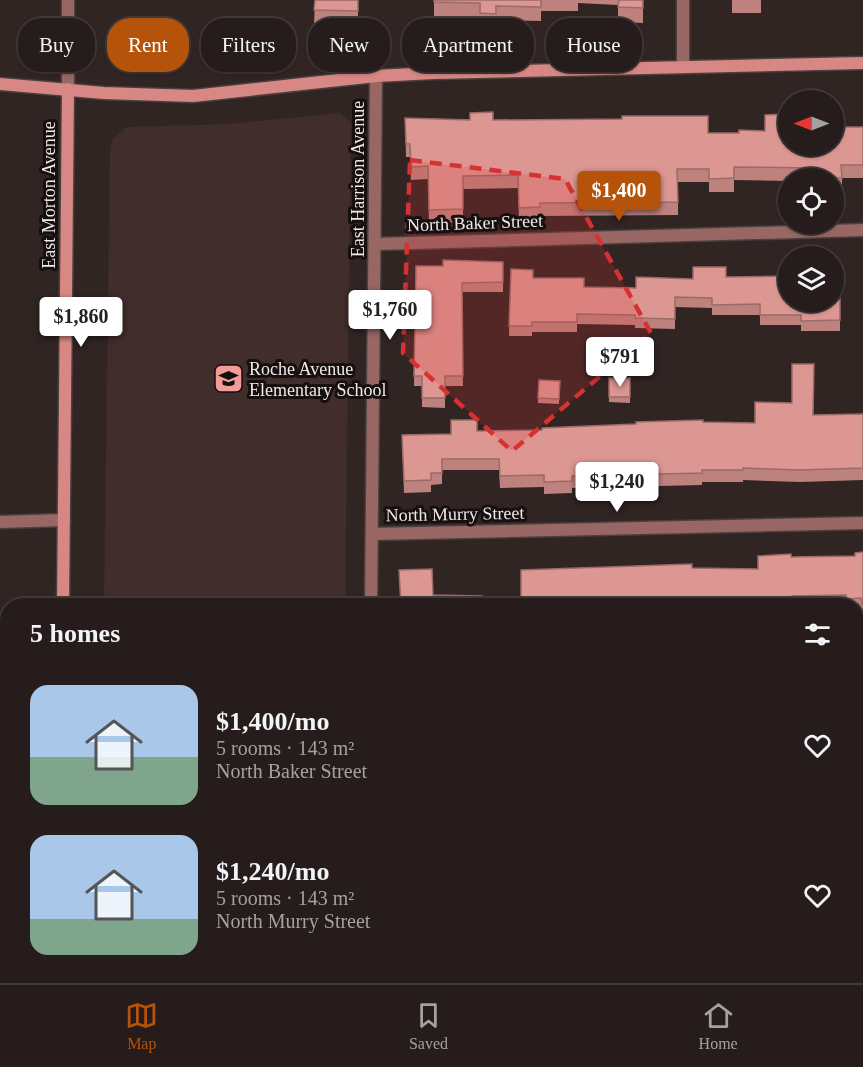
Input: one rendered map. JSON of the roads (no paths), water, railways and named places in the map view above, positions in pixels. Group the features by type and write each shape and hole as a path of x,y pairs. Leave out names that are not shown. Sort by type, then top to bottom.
{"main road":[{"path":"0,84 193,96 376,76 863,63"},
{"name":"East Morton Avenue","path":"63,598 68,89"}],"street":[{"name":"East Morton Avenue","path":"68,0 68,89"},
{"path":"683,0 683,67"},
{"name":"East Harrison Avenue","path":"371,598 376,76"},
{"name":"North Baker Street","path":"376,244 863,230"},
{"path":"0,522 64,520"},
{"name":"North Murry Street","path":"372,534 863,523"}],"place":[{"name":"Roche Avenue Elementary School","path":"228,379"}]}
